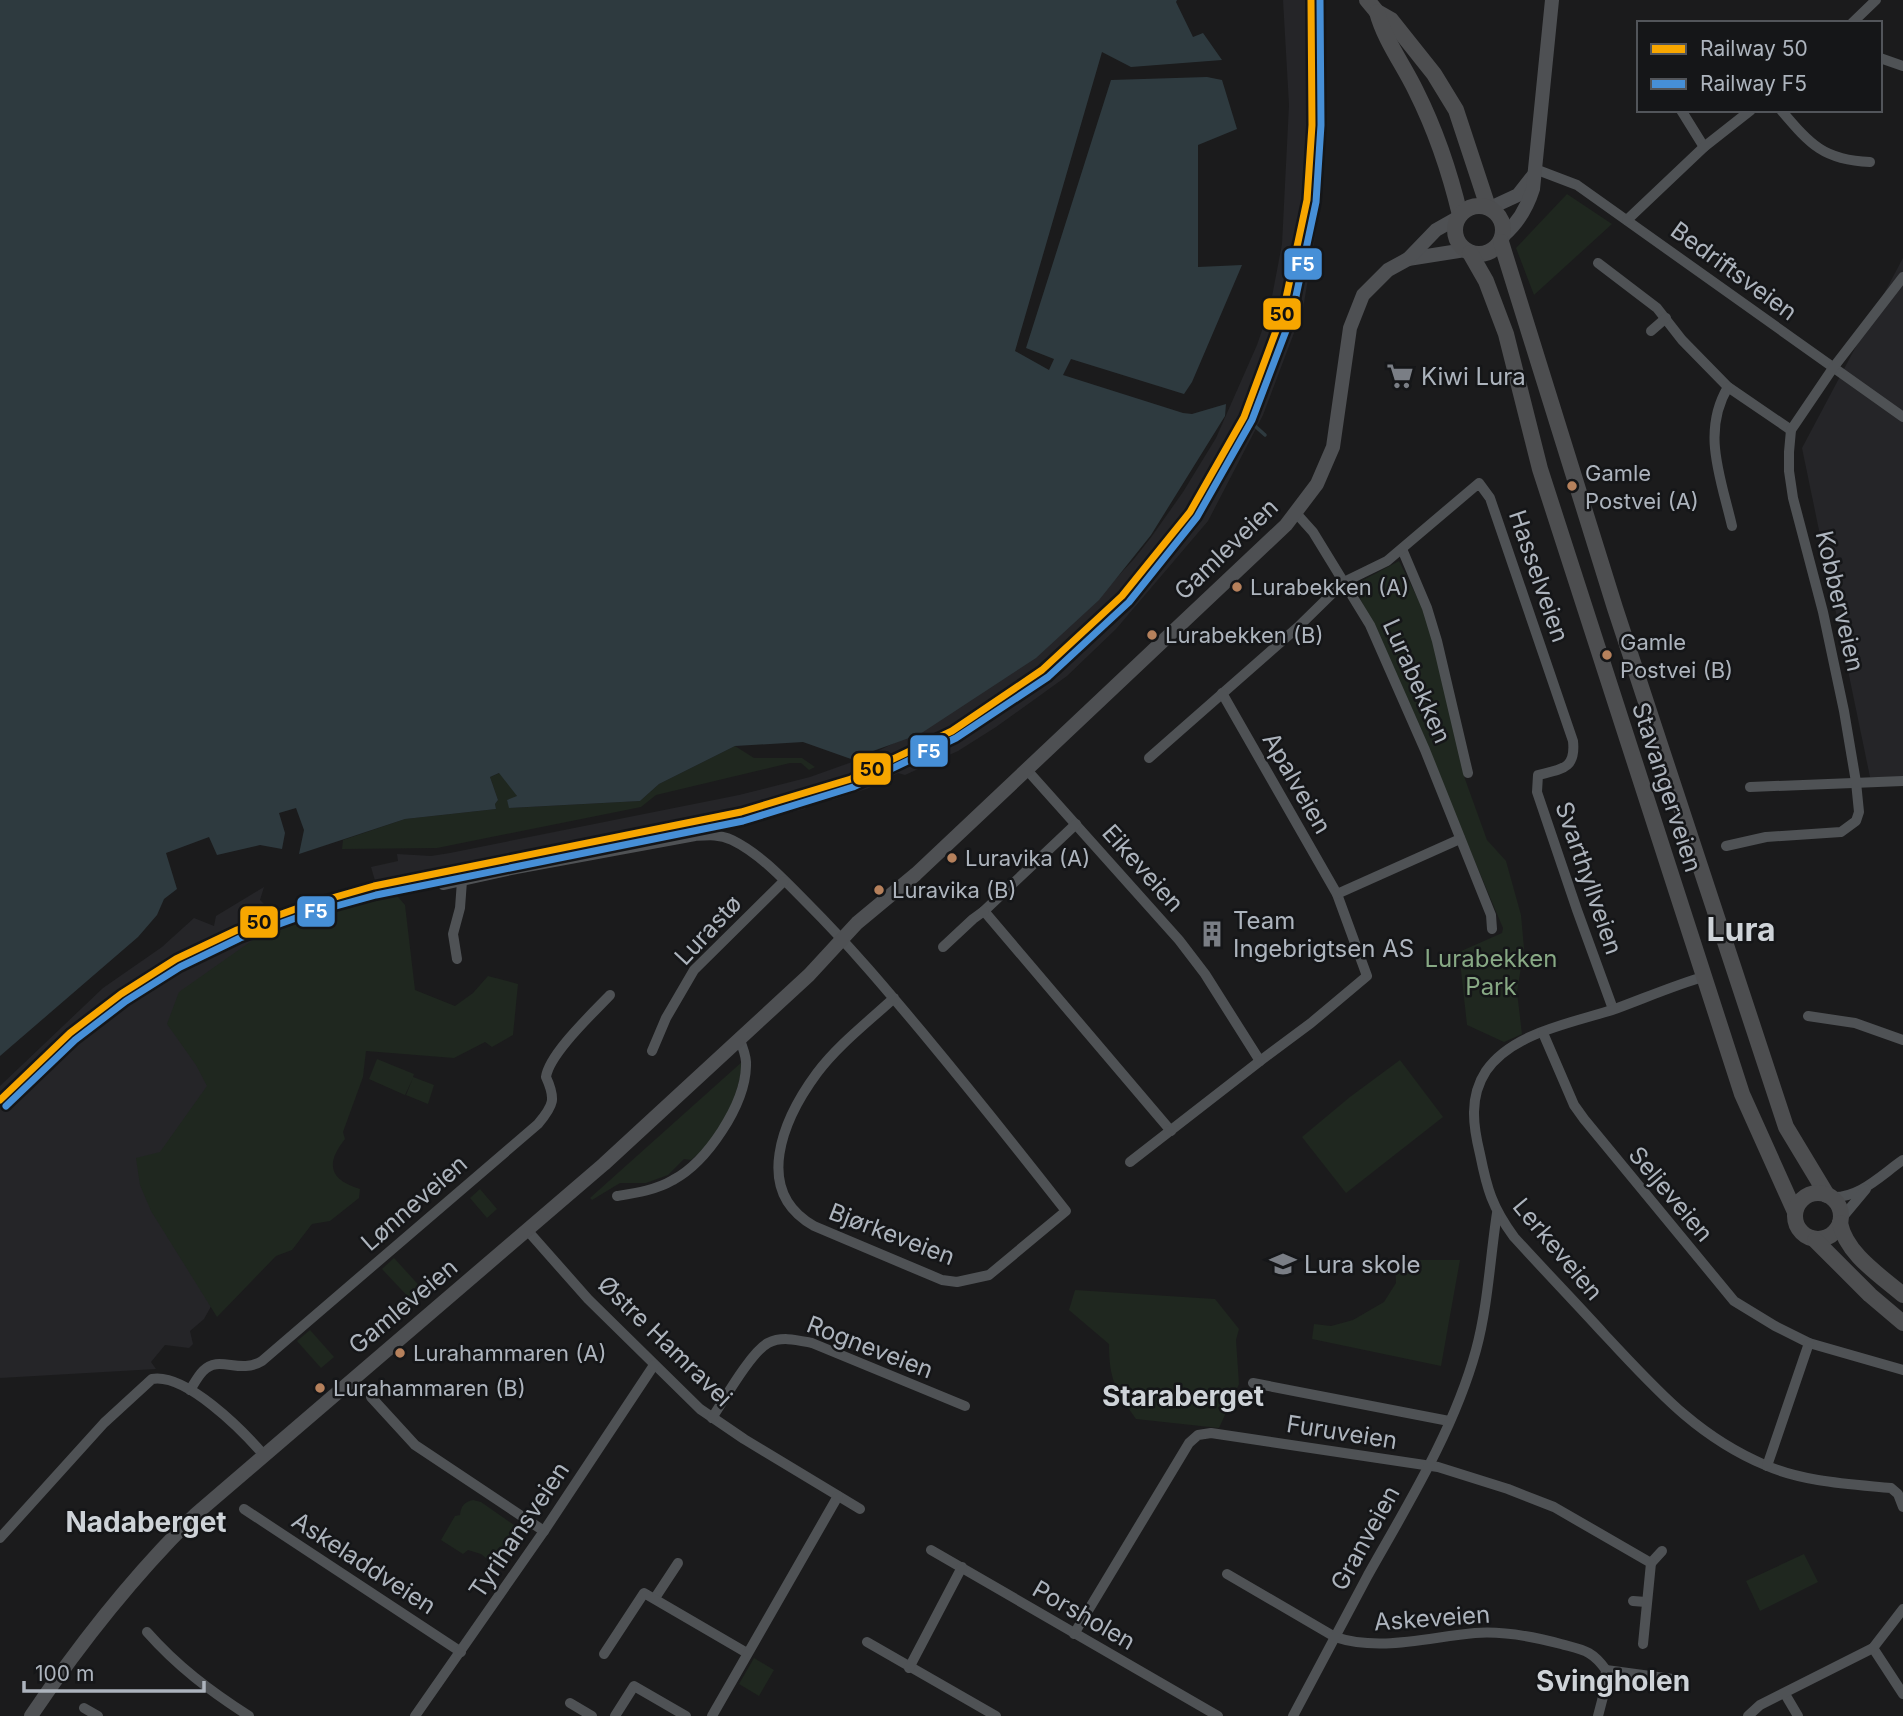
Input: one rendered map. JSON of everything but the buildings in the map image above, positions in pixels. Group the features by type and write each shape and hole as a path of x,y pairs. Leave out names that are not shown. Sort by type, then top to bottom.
{"main road":[{"path":"1468,252 1484,254 1497,248 1525,210 1533,189 1552,0"},
{"name":"Stavangerveien","path":"1372,6 1391,20 1434,74 1456,110 1489,208 1502,219 1502,238 1615,608 1786,1127 1829,1196"},
{"name":"Stavangerveien","path":"1372,6 1381,28 1417,92 1446,166 1460,216 1455,231 1460,245 1468,252 1486,281 1505,332 1540,469 1742,1094 1795,1212"},
{"path":"1460,216 1473,207 1489,208 1518,195 1534,172"},
{"name":"Gamleveien","path":"30,1716 87,1635 131,1582 196,1514 604,1164 740,1040 1296,513 1317,484 1333,447 1350,328 1363,295 1388,270 1408,259 1436,230 1460,216"},
{"name":"Gamleveien","path":"1408,259 1468,252"},
{"path":"1903,1295 1853,1251 1842,1235 1841,1211 1829,1196 1815,1193 1800,1202 1795,1212 1799,1230 1815,1240 1870,1295 1903,1323"},
{"path":"1815,1240 1834,1234 1841,1221"}],"street":[{"path":"1854,21 1876,0"},
{"path":"1882,59 1903,66"},
{"path":"1682,112 1704,147"},
{"path":"1627,220 1704,147 1748,112"},
{"path":"1783,112 1816,148 1844,158 1870,162"},
{"name":"Bedriftsveien","path":"1534,172 1577,185 1903,417"},
{"path":"1598,264 1657,308 1689,348 1728,387 1791,430 1833,368 1903,276"},
{"path":"1651,331 1666,318"},
{"path":"1728,387 1719,402 1713,435 1732,526"},
{"name":"Kobberveien","path":"1726,846 1766,837 1841,832 1850,828 1859,812 1856,782 1823,612 1793,498 1789,471 1791,430"},
{"name":"Hasselveien","path":"1343,582 1387,561 1479,483 1490,498 1573,741 1574,755 1571,762 1554,771"},
{"name":"Lurabekken","path":"1296,513 1313,532 1370,625 1425,750 1490,915 1492,929"},
{"path":"1402,549 1427,608 1437,641 1468,773"},
{"path":"1149,758 1298,626 1343,582"},
{"name":"Apalveien","path":"1222,692 1336,894 1367,976 1261,1061"},
{"name":"Eikeveien","path":"1027,769 1179,940 1205,974 1261,1061"},
{"name":"Svarthyllveien","path":"1554,771 1538,775 1537,792 1614,1009"},
{"path":"1750,787 1903,781"},
{"name":"Eikeveien","path":"943,947 1076,824"},
{"path":"443,885 716,834 751,852 784,881 844,942"},
{"path":"1336,894 1460,839"},
{"path":"457,958 453,934 460,908 462,881"},
{"name":"Lurastø","path":"652,1051 666,1018 694,970 784,881"},
{"path":"984,911 1171,1130"},
{"name":"Bjørkeveien","path":"844,942 894,998 1066,1211 989,1275 970,1281 942,1280 814,1226 795,1214 780,1185 777,1172 782,1140 801,1098 829,1059 894,998"},
{"name":"Lerkeveien","path":"1706,976 1525,1040 1495,1061 1480,1082 1474,1103 1473,1124 1490,1197 1497,1213 1514,1237 1668,1402 1695,1426 1724,1445 1766,1466 1819,1479 1891,1488 1898,1494 1903,1507"},
{"name":"Lønneveien","path":"190,1390 204,1370 211,1366 223,1363 246,1368 262,1361 538,1124 553,1100 546,1077 550,1063 610,995"},
{"path":"1808,1016 1855,1023 1903,1040"},
{"name":"Seljeveien","path":"1543,1033 1574,1105 1734,1301 1809,1343 1903,1370"},
{"path":"617,1196 660,1187 676,1179 709,1150 723,1129 744,1081 747,1065 740,1040"},
{"path":"1130,1162 1261,1061"},
{"path":"1829,1196 1844,1198 1903,1160"},
{"path":"1841,1221 1871,1183"},
{"name":"Granveien","path":"1293,1716 1428,1466 1449,1421 1476,1349 1497,1213"},
{"name":"Østre Hamravei","path":"527,1230 588,1299 712,1418 860,1509"},
{"name":"Rogneveien","path":"712,1418 758,1350 770,1342 791,1338 812,1343 965,1406"},
{"path":"1766,1466 1809,1343"},
{"name":"Tyrihansveien","path":"415,1716 544,1531 654,1365"},
{"path":"0,1538 70,1459 152,1379 160,1377 190,1390 244,1433 263,1454"},
{"path":"1253,1383 1449,1421"},
{"path":"371,1397 415,1445 544,1531"},
{"name":"Furuveien","path":"1074,1634 1189,1443 1198,1435 1211,1433 1438,1467 1554,1507 1651,1563"},
{"path":"712,1716 838,1496"},
{"name":"Askeladdveien","path":"244,1509 461,1651"},
{"name":"Porsholen","path":"931,1550 1217,1716"},
{"path":"1643,1644 1651,1563 1662,1551"},
{"path":"655,1598 678,1563"},
{"path":"909,1668 962,1567"},
{"path":"1227,1574 1335,1637"},
{"path":"604,1654 644,1593 747,1653"},
{"path":"1633,1601 1646,1602"},
{"path":"1748,1716 1760,1705 1873,1648 1903,1609"},
{"path":"147,1632 189,1675 232,1712 249,1716"},
{"name":"Askeveien","path":"1335,1637 1374,1645 1479,1633 1515,1636 1590,1651 1606,1670"},
{"path":"867,1642 996,1716"},
{"path":"1873,1648 1903,1694"},
{"path":"1598,1716 1606,1670 1680,1680 1685,1683"},
{"path":"615,1716 634,1686 686,1716"},
{"path":"1785,1694 1798,1716"},
{"path":"570,1703 592,1716"},
{"path":"84,1708 97,1716"}],"shaded area":[{"path":"0,0 1177,0 1193,37 1203,33 1222,60 1131,67 1102,52 1015,351 1049,370 1054,359 1026,348 1111,80 1207,77 1222,80 1237,129 1198,145 1198,267 1242,265 1192,382 1184,394 1071,359 1063,375 1183,413 1192,414 1226,404 1225,416 1151,535 1099,600 1036,658 920,734 851,759 803,742 735,746 659,784 640,801 509,808 507,800 517,796 499,773 490,777 498,800 496,809 405,819 299,854 304,830 296,808 279,813 285,833 282,849 260,845 217,855 209,837 166,853 177,889 164,899 157,915 138,937 0,1056"},
{"path":"1283,0 1322,0 1324,128 1317,203 1320,207 1303,309 1263,415 1208,521 1116,629 1067,676 996,727 958,751 905,775 898,773 869,788 833,800 812,800 805,809 751,822 671,833 438,881 439,888 378,891 371,867 398,861 397,854 431,856 450,853 739,795 810,777 866,757 926,727 1097,599 1152,536 1216,438 1257,345 1270,307 1282,244 1289,105"},
{"path":"1903,258 1903,777 1870,777 1802,448"},
{"path":"264,887 260,900 291,931 228,1276 204,1319 190,1331 193,1344 189,1348 165,1345 151,1362 156,1369 0,1378 0,1086 103,988 162,947 194,918 214,926 216,916"}],"green space":[{"path":"1567,194 1612,224 1534,295 1516,248"},
{"name":"Lurabekken Park","path":"1399,561 1429,621 1465,779 1487,840 1506,861 1521,915 1524,948 1517,992 1522,1034 1504,1042 1467,1025 1459,952 1502,933 1503,928 1400,684 1354,585"},
{"path":"735,746 754,758 802,758 815,767 809,770 801,763 790,763 656,795 641,807 437,848 342,849 343,840 405,819 496,809 498,800 490,777 500,773 518,797 507,800 510,808 640,801 659,784"},
{"path":"362,890 393,891 405,905 415,990 455,1006 473,993 488,976 518,984 513,1035 492,1047 485,1042 454,1058 366,1051 363,1077 343,1132 345,1139 333,1163 333,1169 341,1180 360,1189 359,1198 330,1221 312,1224 292,1250 276,1256 217,1317 151,1211 140,1185 136,1158 160,1152 207,1086 196,1065 167,1024 179,992 281,920 304,918 324,912 344,903"},
{"path":"377,1059 434,1085 428,1104 406,1095 413,1078 405,1095 369,1079"},
{"path":"1400,1060 1443,1117 1346,1193 1302,1137"},
{"path":"743,1061 728,1114 706,1147 691,1160 684,1159 668,1175 646,1183 620,1183 592,1200 590,1198"},
{"path":"480,1189 497,1209 487,1218 470,1198"},
{"path":"394,1258 425,1292 413,1302 382,1269"},
{"path":"1395,1260 1460,1260 1441,1366 1312,1339 1314,1324 1331,1326 1353,1320 1384,1302 1396,1283"},
{"path":"1075,1290 1215,1299 1239,1329 1236,1340 1239,1384 1219,1428 1136,1419 1115,1385 1110,1367 1109,1344 1069,1310"},
{"path":"310,1330 334,1357 321,1368 297,1341"},
{"path":"473,1500 481,1502 514,1525 515,1539 493,1564 481,1554 468,1550 463,1554 441,1540 455,1516 460,1515 464,1505"},
{"path":"1804,1554 1818,1582 1760,1611 1746,1581"},
{"path":"754,1658 774,1670 759,1696 739,1684"}],"waterway":[{"name":"Lurabekken","path":"1255,426 1265,435"}],"rail line":[{"name":"50","path":"0,1100 70,1033 121,994 176,959 237,930 304,906 374,886 741,812 851,779 952,731 1042,670 1122,596 1190,512 1244,417 1283,312 1307,200 1312,125 1311,0"},
{"name":"F5","path":"6,1106 75,1040 126,1001 180,967 240,938 307,914 376,895 743,821 853,787 956,738 1048,677 1129,602 1197,517 1252,420 1292,315 1316,202 1321,125 1320,0"}],"place":[{"name":"Kiwi Lura","path":"1400,376"},
{"name":"Gamle Postvei (A)","path":"1572,486"},
{"name":"Lurabekken (A)","path":"1237,587"},
{"name":"Lurabekken (B)","path":"1152,635"},
{"name":"Gamle Postvei (B)","path":"1607,655"},
{"name":"Luravika (A)","path":"952,858"},
{"name":"Luravika (B)","path":"879,890"},
{"name":"Team Ingebrigtsen AS","path":"1212,934"},
{"name":"Lura skole","path":"1283,1264"},
{"name":"Lurahammaren (A)","path":"400,1353"},
{"name":"Lurahammaren (B)","path":"320,1388"}],"district":[{"name":"Lura","path":"1741,929"},
{"name":"Staraberget","path":"1183,1396"},
{"name":"Nadaberget","path":"146,1522"},
{"name":"Svingholen","path":"1613,1681"}]}
